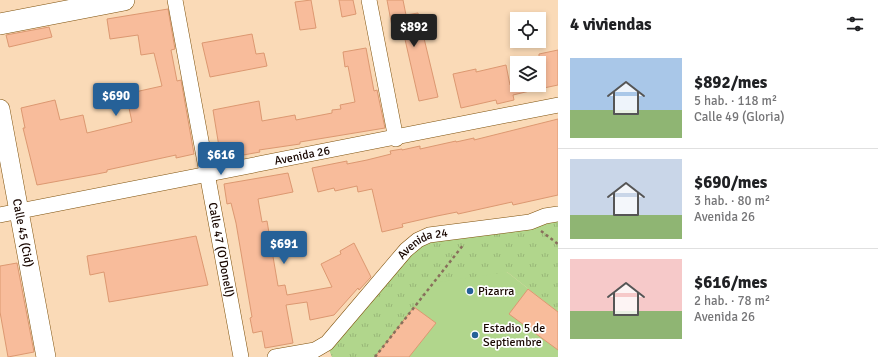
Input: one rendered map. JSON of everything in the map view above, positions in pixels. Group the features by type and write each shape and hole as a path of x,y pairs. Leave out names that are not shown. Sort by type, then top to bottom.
{"main road":[{"path":"0,24 124,0"}],"street":[{"name":"Calle 47 (O'Donell)","path":"175,0 241,357"},
{"path":"370,0 396,139"},
{"name":"Avenida 26","path":"0,215 396,139 558,105"},
{"name":"Calle 45 (Cid)","path":"0,109 46,357"},
{"name":"Avenida 24","path":"275,357 314,350 326,342 406,250 418,240 429,235 530,222 545,216 558,214"}],"path":[{"path":"375,357 476,229"}],"green space":[{"path":"558,221 558,312 507,272 375,357 332,357 329,350 414,249 430,241"},
{"name":"Estadio 5 de Septiembre","path":"507,272 558,312 558,357 375,357 433,283"}],"building":[{"path":"311,0 316,28 300,30 295,2"},
{"path":"339,0 353,0 356,14 342,17"},
{"path":"387,0 403,0 406,15 418,13 438,97 419,101 404,35 394,37"},
{"path":"168,9 175,49 171,50 177,81 181,80 194,154 176,158 176,155 107,170 107,172 37,185 23,128 25,128 21,108 55,100 60,120 83,115 87,133 132,122 126,94 162,86 154,53 141,55 138,35 110,39 107,19"},
{"path":"49,27 52,37 9,47 6,35"},
{"path":"252,34 256,54 264,53 267,66 210,77 202,43"},
{"path":"366,48 374,91 377,90 385,128 300,142 300,144 259,150 260,152 221,159 213,110 259,101 262,121 295,115 296,120 332,113 332,110 341,109 340,105 355,102 348,66 345,67 343,52"},
{"path":"558,50 558,85 546,88 546,56 539,56 539,54"},
{"path":"506,65 510,92 526,92 513,95 514,100 497,104 496,100 461,108 453,74 476,69 476,72"},
{"path":"558,119 558,195 513,205 512,202 458,214 457,212 437,216 402,224 403,227 382,232 372,189 358,192 357,186 335,191 334,188 318,192 312,168 347,161 347,164 367,160 391,154 390,151 420,146 420,149 474,138 474,140"},
{"path":"288,173 293,192 258,199 262,222 267,221 278,286 285,285 287,295 332,287 321,264 341,254 340,251 354,243 371,277 359,290 358,288 334,315 310,320 307,302 286,305 293,343 265,348 262,331 253,333 250,318 252,317 236,223 231,203 227,204 224,184"},
{"path":"196,236 208,285 109,302 104,272 90,275 87,256"},
{"path":"17,263 34,352 8,357 0,312 0,266"},
{"path":"528,289 558,312 558,350 509,314"},
{"path":"414,307 436,323 409,357 375,357"}],"place":[{"name":"Pizarra","path":"470,291"},
{"name":"Estadio 5 de Septiembre","path":"475,335"}]}
